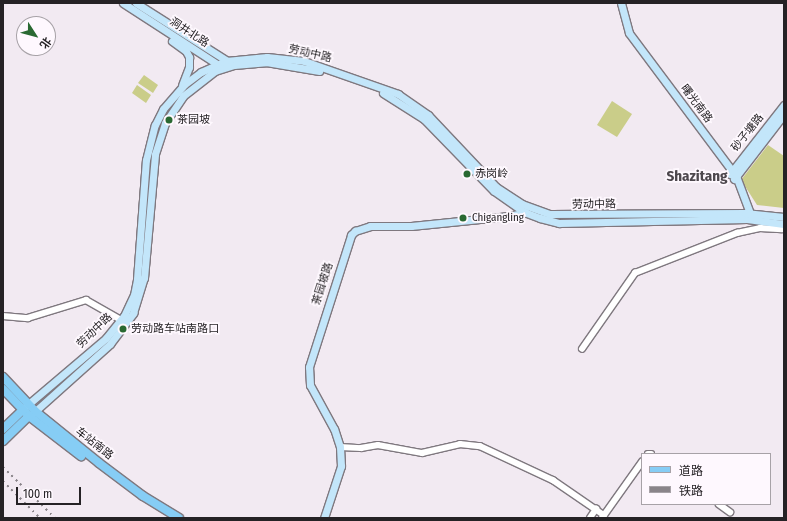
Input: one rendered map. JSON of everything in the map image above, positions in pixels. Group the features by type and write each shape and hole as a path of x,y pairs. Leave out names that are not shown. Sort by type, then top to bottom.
{"main road":[{"name":"洞井北路","path":"123,3 224,68"},
{"name":"洞井北路","path":"136,3 234,65"},
{"name":"曙光南路","path":"616,3 626,36 732,176"},
{"name":"曙光南路","path":"621,3 629,33 732,176 749,216"},
{"path":"162,29 166,36 184,49 189,57 189,67 179,91"},
{"name":"劳动中路","path":"3,429 26,407 124,322 134,295 137,278 148,148 159,116 179,91 193,78 217,64 226,61 266,57 304,62 398,94 428,115 496,187 536,211 558,216 784,217"},
{"name":"劳动中路","path":"3,441 110,344 124,322 138,299 144,278 154,163 160,134 183,96 199,82 224,68 234,65 261,62 311,68 394,98 424,119 494,192 524,212 559,222 749,216 783,227"},
{"name":"砂子塘路","path":"732,176 784,105"},
{"name":"砂子塘路","path":"732,176 784,114"},
{"name":"茶园坡路","path":"324,518 341,466 340,446 334,429 310,385 308,367 351,235 355,231 370,226 411,226 510,216 524,212 536,211"},
{"name":"车站南路","path":"5,383 32,414 139,500 168,518"},
{"name":"车站南路","path":"32,414 142,496 179,518"}],"street":[{"path":"582,349 635,273 737,233 760,228 783,227"},
{"path":"3,316 28,318 86,300 124,322"},
{"path":"340,446 361,448 378,445 422,453 460,444 480,446 554,480 596,509 603,516 641,463"},
{"path":"720,505 730,512"},
{"path":"590,518 596,509"}],"green space":[{"path":"144,75 158,85 153,93 138,83"},
{"path":"137,85 151,95 146,103 132,93"},
{"path":"612,101 632,114 617,137 597,125"},
{"path":"768,145 784,156 784,208 757,205 741,180"}],"railway":[{"path":"3,467 55,518"},
{"path":"3,481 40,518"}],"place":[{"name":"茶园坡","path":"169,120"},
{"name":"赤岗岭","path":"467,174"},
{"name":"Chigangling","path":"463,218"},
{"name":"劳动路车站南路口","path":"123,329"}],"district":[{"name":"Shazitang","path":"697,177"}]}
